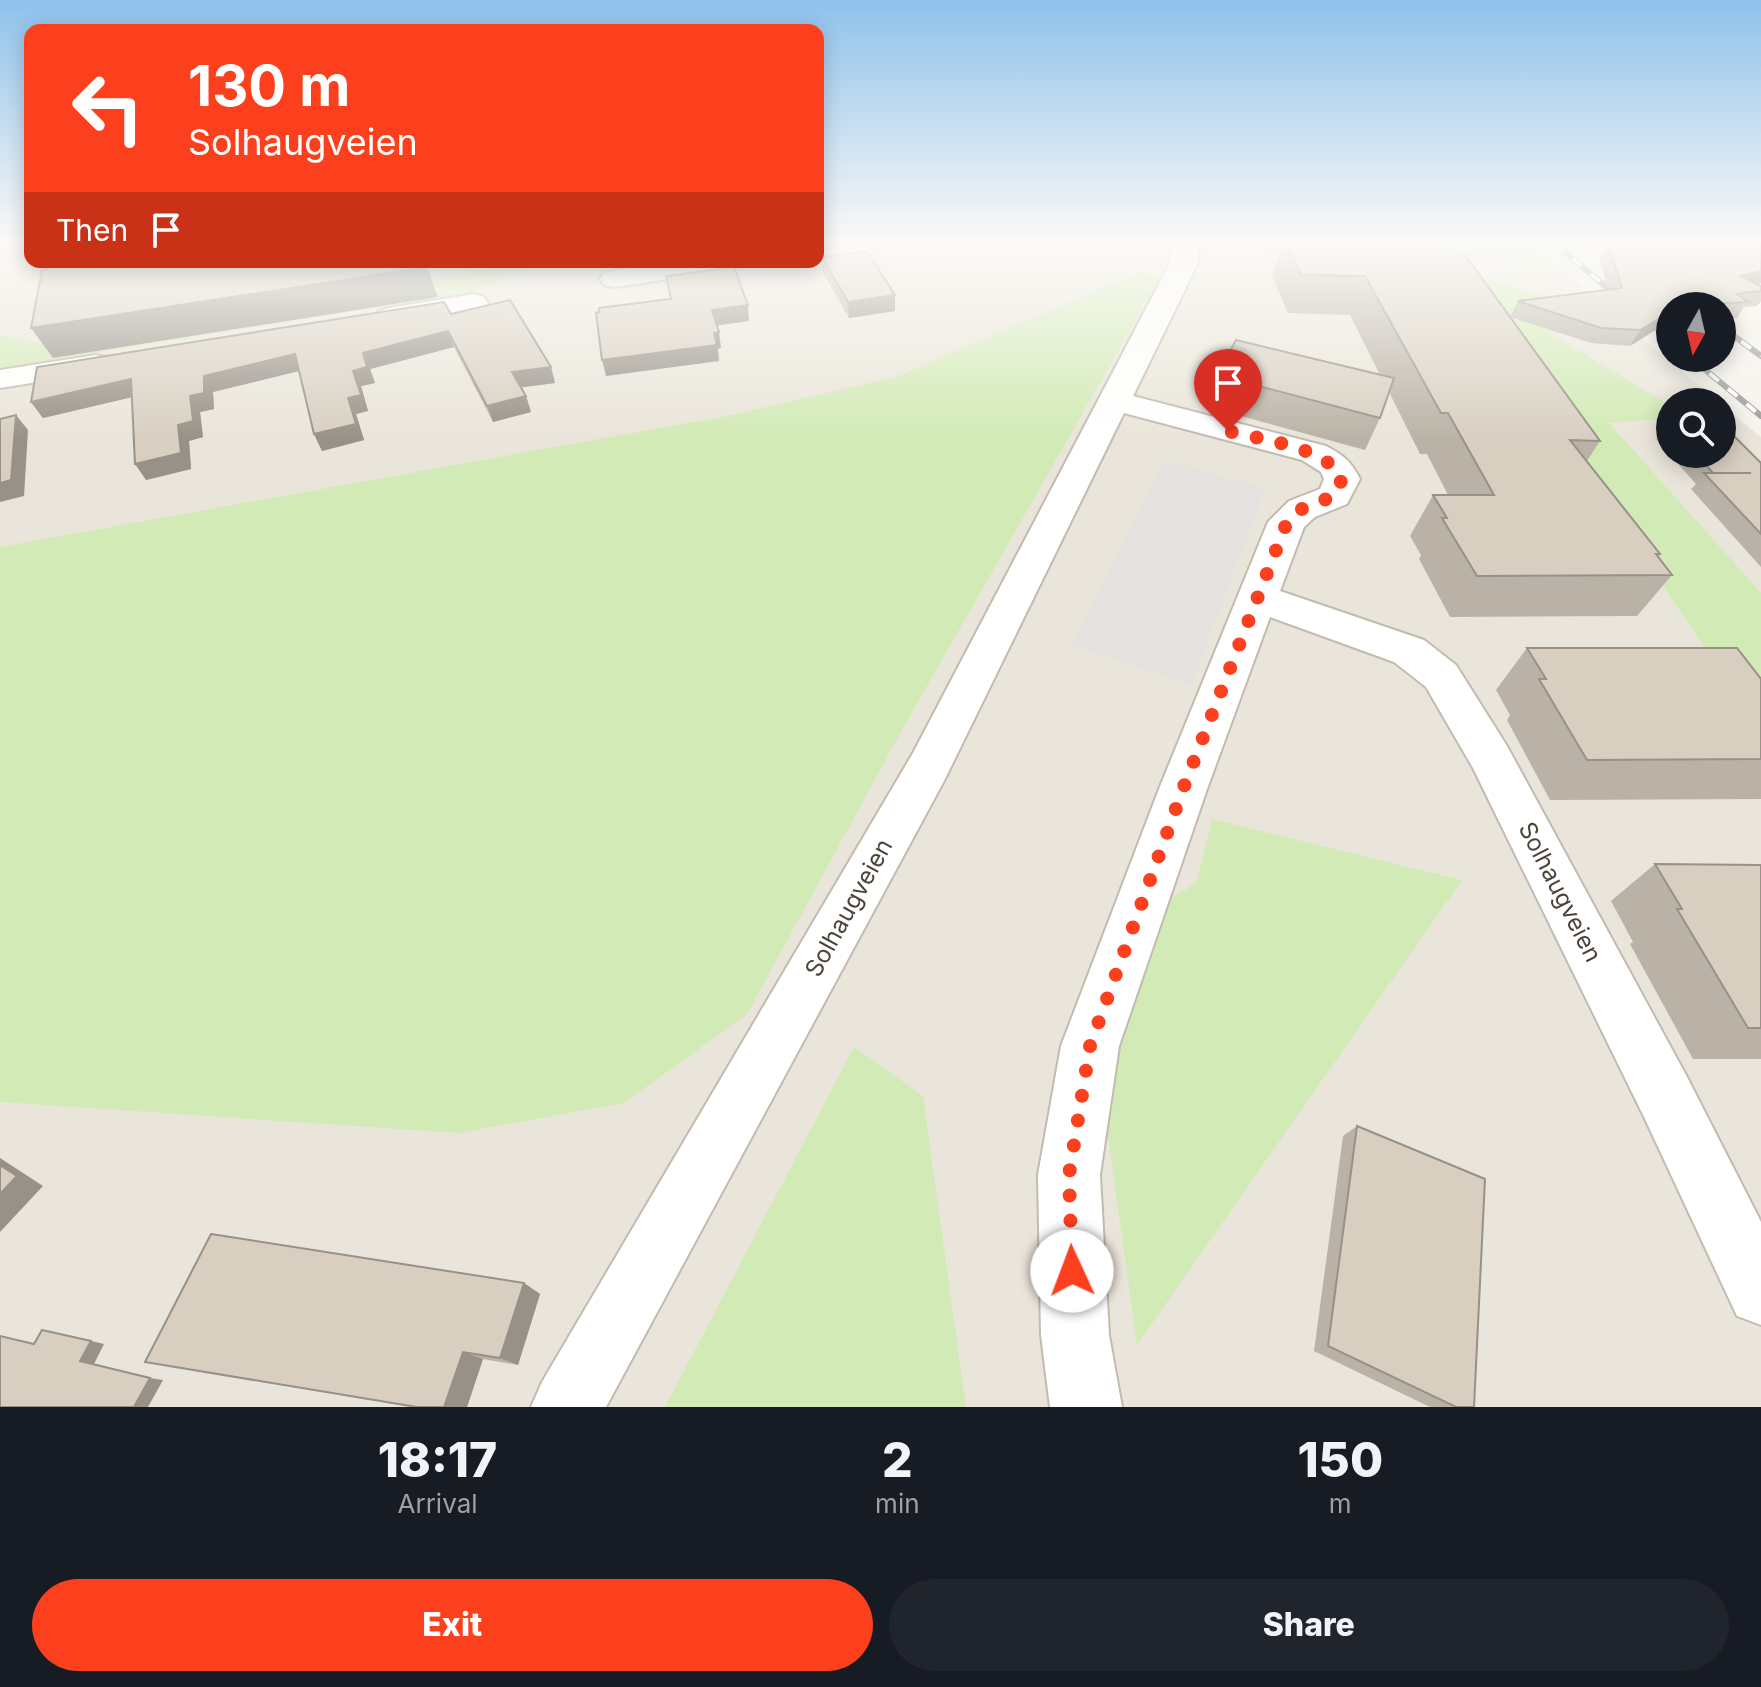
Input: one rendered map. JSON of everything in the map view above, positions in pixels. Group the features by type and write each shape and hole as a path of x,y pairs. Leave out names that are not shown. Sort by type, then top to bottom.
{"street":[{"path":"367,320 438,309"},
{"name":"Solhaugveien","path":"567,1407 929,766 1161,309"},
{"path":"0,379 122,359"},
{"path":"1086,1407 1075,1335 1069,1175 1090,1046 1183,789 1287,522 1302,509 1334,496 1342,479 1336,466 1314,453 1115,401"},
{"name":"Solhaugveien","path":"1258,598 1409,651 1441,676 1491,759 1666,1098 1761,1292"}],"shaded area":[{"path":"0,309 1607,309 1656,349 1656,372 1683,372 1702,388 1656,388 1656,468 1736,468 1736,416 1761,437 1761,1407 0,1407"},
{"path":"1164,460 1266,488 1191,685 1071,645"}],"green space":[{"path":"256,309 373,309 0,368 0,335 47,345"},
{"path":"1054,309 1142,309 903,728 747,1014 624,1103 459,1133 0,1102 0,547 732,415 899,376"},
{"path":"1475,309 1530,309 1544,330 1656,397 1656,419 1609,423 1761,593 1761,730"},
{"path":"1212,819 1462,880 1137,1345 1101,1087 1138,919 1196,883"},
{"path":"854,1047 923,1096 966,1407 665,1407"}],"building":[{"path":"35,309 157,309 31,328"},
{"path":"402,309 448,309 451,314 474,309 515,309 551,367 512,372 526,396 487,406 448,331 363,353 367,367 353,371 361,395 348,398 356,424 314,434 295,354 204,376 204,393 190,396 193,421 178,425 181,453 135,464 131,379 31,402 37,367"},
{"path":"599,309 722,309 712,310 719,332 714,333 717,345 602,360 596,313"},
{"path":"1383,309 1504,309 1600,441 1570,440 1660,554 1656,554 1672,575 1477,576 1442,518 1447,518 1433,495 1494,495 1448,413 1441,413"},
{"path":"1542,309 1656,309 1656,320 1640,330 1601,328"},
{"path":"1236,340 1394,378 1380,418 1217,375"},
{"path":"16,415 11,480 0,483 0,419"},
{"path":"1736,438 1761,463 1761,534 1704,473 1713,473 1709,468 1736,468"},
{"path":"1527,648 1737,648 1761,679 1761,759 1587,760 1539,679 1546,679"},
{"path":"1655,864 1761,865 1761,1028 1748,1028 1677,909 1682,909"},
{"path":"1357,1126 1485,1179 1474,1407 1456,1407 1328,1346"},
{"path":"0,1165 17,1176 0,1194"},
{"path":"211,1234 524,1283 500,1358 463,1352 444,1407 417,1407 145,1362"},
{"path":"42,1330 91,1341 80,1361 150,1378 134,1407 0,1407 0,1336 34,1344"}],"railway":[{"path":"1633,309 1656,328"},
{"path":"1736,337 1761,356"},
{"path":"1708,372 1761,416"}],"route":[{"path":"1072,1271 1069,1175 1090,1046 1183,789 1287,522 1302,509 1334,496 1342,479 1336,466 1314,453 1228,431"}]}
